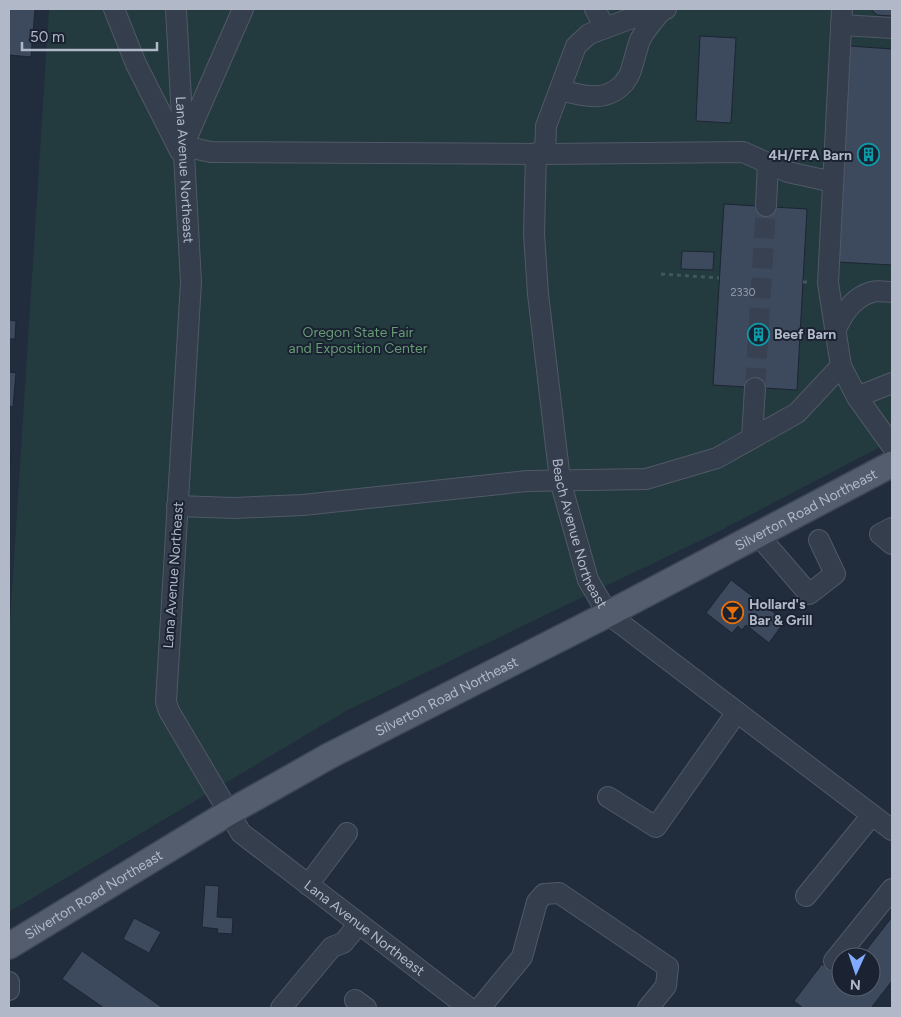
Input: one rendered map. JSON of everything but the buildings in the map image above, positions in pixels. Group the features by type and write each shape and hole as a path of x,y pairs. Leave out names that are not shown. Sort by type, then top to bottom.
{"main road":[{"name":"Silverton Road Northeast","path":"9,946 228,813 329,756 608,614 892,464"}],"street":[{"path":"114,9 136,64 184,153"},
{"name":"Lana Avenue Northeast","path":"176,9 192,282 166,702 241,833 469,1008"},
{"path":"184,153 243,9"},
{"path":"595,9 604,28"},
{"path":"604,28 613,9"},
{"path":"560,90 582,96 599,97 611,94 630,76 641,39 651,23 665,9"},
{"name":"Beach Avenue Northeast","path":"665,9 643,14 589,34 576,46 546,126 541,153 534,234 537,286 560,480 588,580 608,614 892,830"},
{"path":"892,28 841,17 828,283 841,366 857,397 892,446"},
{"path":"184,153 743,152 788,172 833,182"},
{"path":"766,206 768,163"},
{"path":"836,329 841,317 853,301 872,292 892,292"},
{"path":"177,506 234,508 303,505 527,481 646,479 717,458 796,414 841,366"},
{"path":"857,397 892,383"},
{"path":"752,438 755,388"},
{"path":"892,528 880,534 892,544"},
{"path":"758,535 809,594 835,574 819,540"},
{"path":"684,765 715,724 732,708"},
{"path":"608,796 656,827 732,708"},
{"path":"806,896 872,815"},
{"path":"308,885 347,833"},
{"path":"845,947 892,889"},
{"path":"480,1008 522,957 538,902 544,894 559,894 668,967 666,986 648,1008"},
{"path":"281,1008 332,947 343,943 358,924"},
{"path":"9,982 9,990"}],"path":[{"path":"661,274 720,278"}],"green space":[{"name":"Oregon State Fair and Exposition Center","path":"49,9 892,9 892,441 710,536 346,711 9,912 9,637"}],"tunnel":[{"path":"755,388 766,206"}],"place":[{"name":"4H/FFA Barn","path":"868,155"},
{"name":"Beef Barn","path":"758,334"},
{"name":"Hollard's Bar & Grill","path":"733,612"}]}
